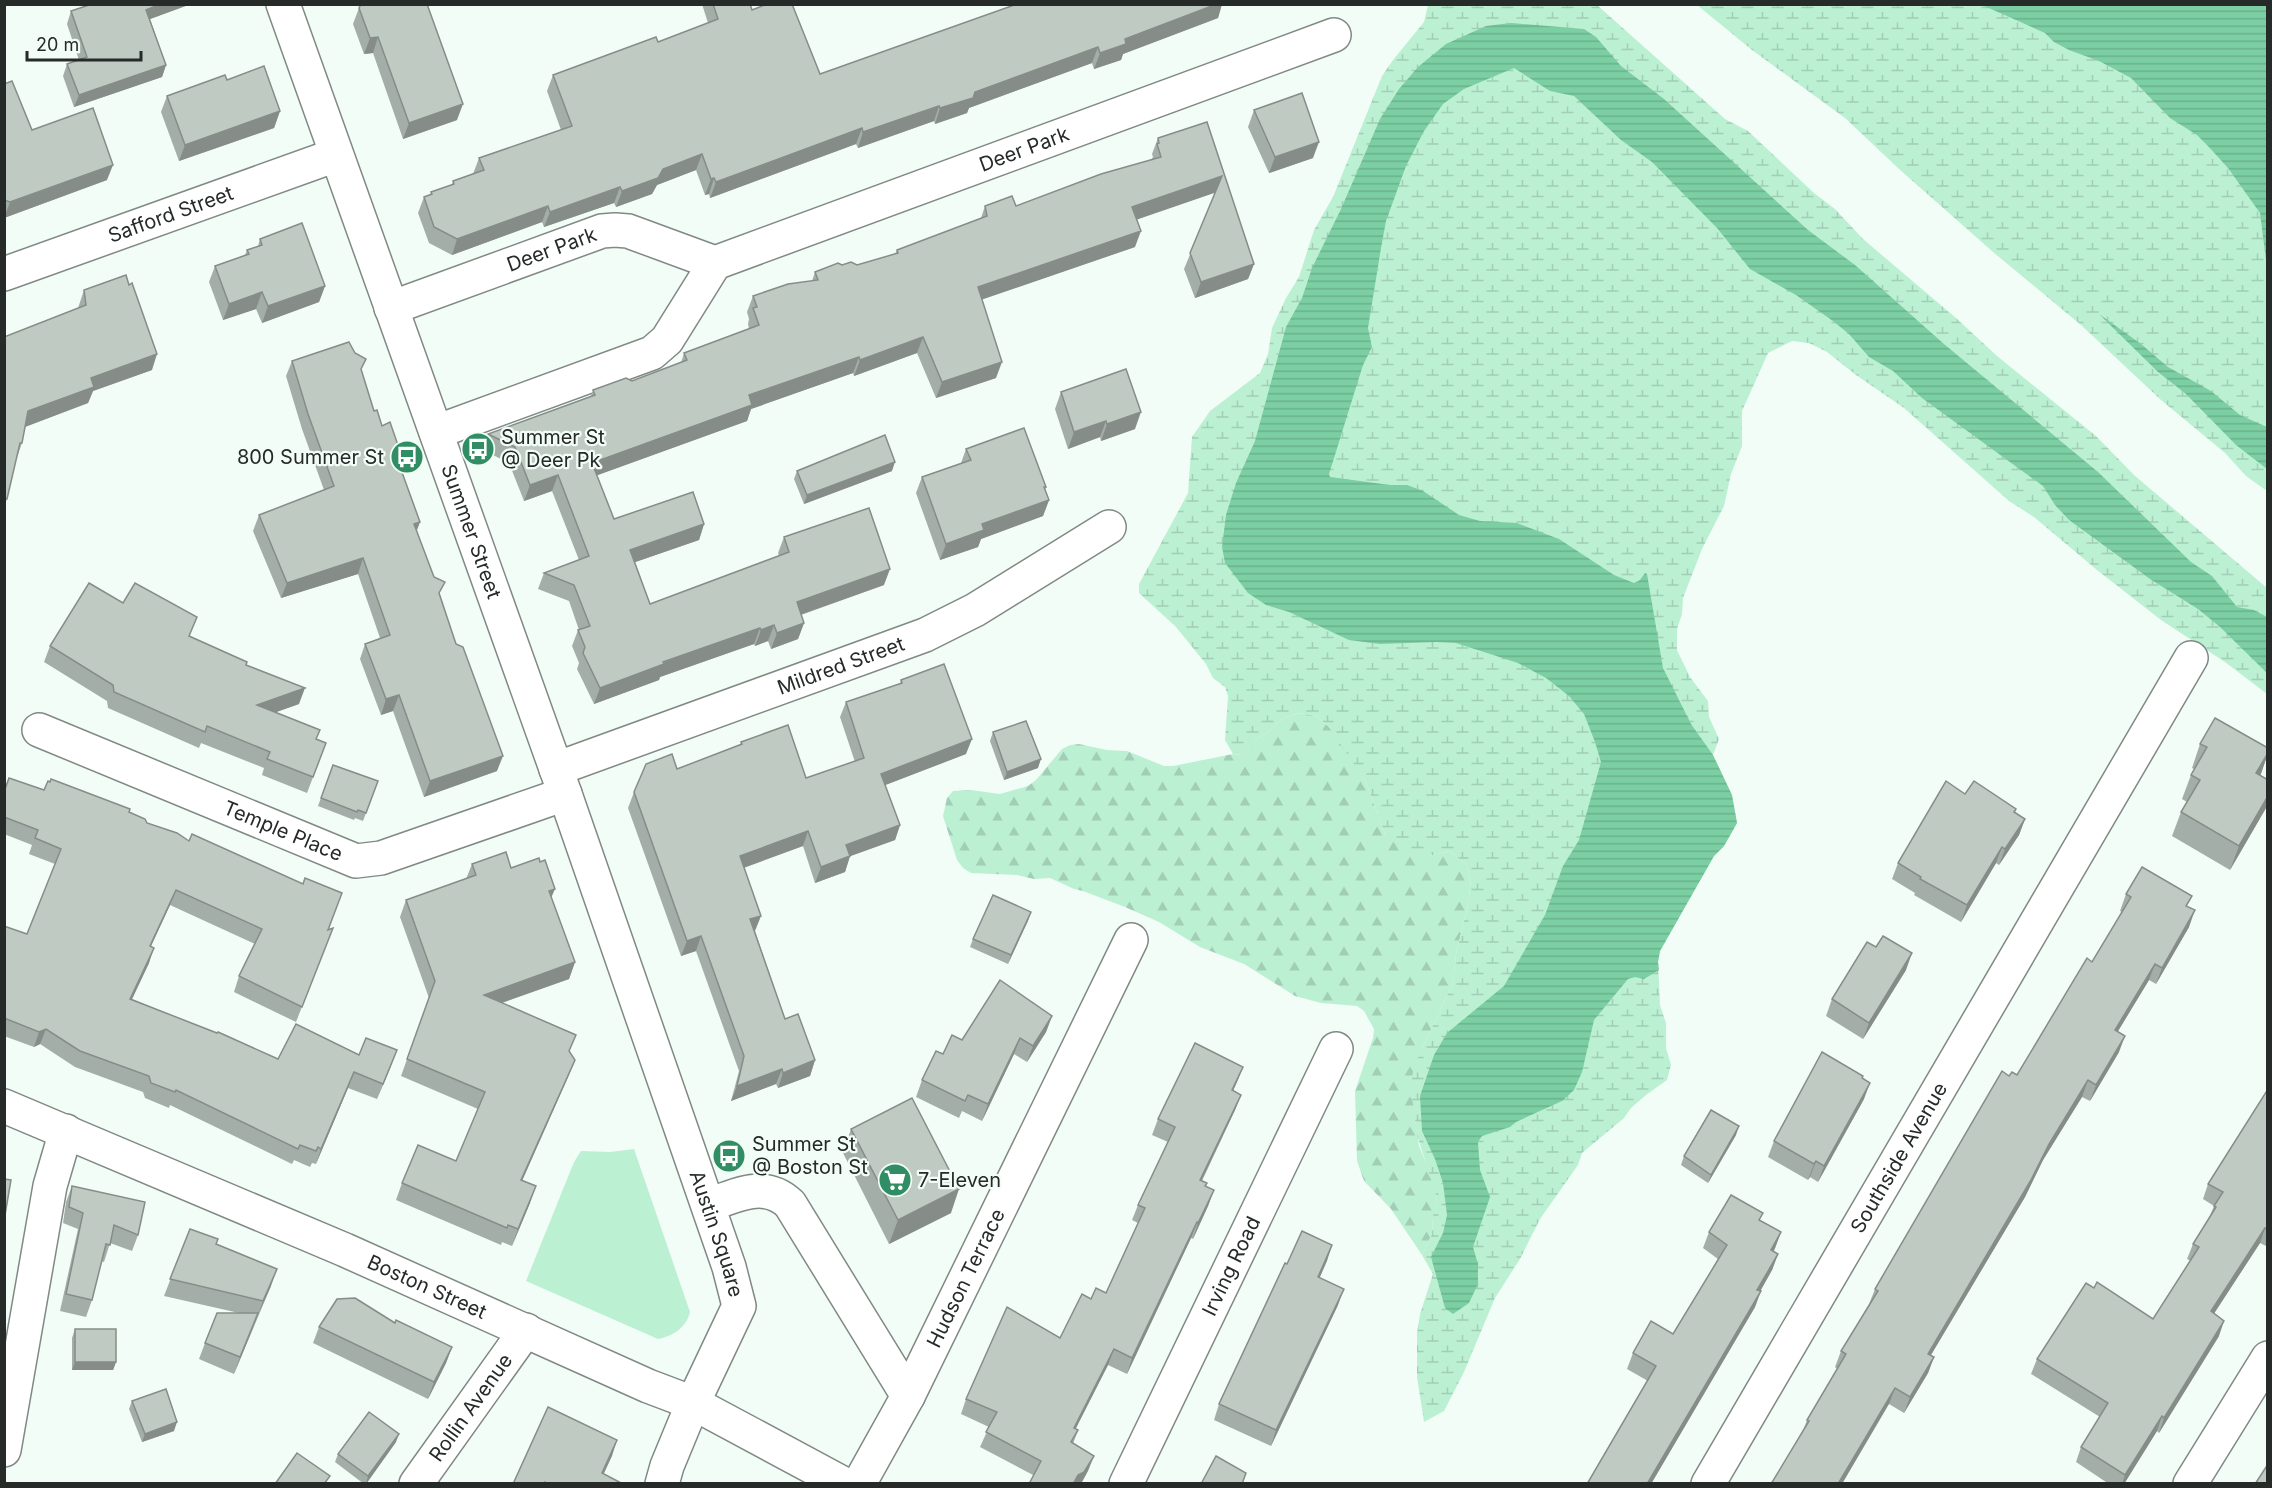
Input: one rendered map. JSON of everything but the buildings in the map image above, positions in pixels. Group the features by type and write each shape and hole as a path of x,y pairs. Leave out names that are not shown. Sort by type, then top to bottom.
{"street":[{"name":"Summer Street","path":"283,4 657,1058"},
{"name":"Deer Park","path":"391,308 608,230 635,233 715,263 1334,35"},
{"name":"Safford Street","path":"4,274 336,155"},
{"path":"436,432 647,356 667,340 715,263"},
{"name":"Mildred Street","path":"560,782 925,635 975,610 1109,527"},
{"name":"Southside Avenue","path":"1708,1484 2191,658"},
{"name":"Temple Place","path":"39,730 356,861 381,858 560,782"},
{"name":"Hudson Terrace","path":"859,1484 908,1396 1131,940"},
{"name":"Irving Road","path":"1126,1484 1336,1049"},
{"name":"Austin Square","path":"657,1058 709,1205 739,1306 693,1404 667,1466 662,1484"},
{"name":"Boston Street","path":"4,1106 345,1250 693,1404 844,1484"},
{"path":"4,1449 50,1186 66,1131"},
{"path":"709,1205 760,1190 773,1192 785,1199 794,1209 908,1396"},
{"name":"Rollin Avenue","path":"416,1484 526,1330"},
{"path":"2190,1484 2268,1358"}],"green space":[{"path":"1428,5 1597,5 1725,119 1748,131 1814,193 1835,209 1863,239 1997,356 2096,436 2134,475 2267,588 2267,694 2225,662 2161,620 2034,517 2009,501 1904,408 1827,352 1809,343 1792,341 1768,353 1742,411 1742,446 1731,474 1724,506 1702,549 1683,598 1682,614 1677,629 1677,650 1690,677 1708,701 1709,717 1719,739 1713,755 1732,795 1737,823 1724,846 1714,856 1660,951 1658,962 1660,1005 1666,1023 1666,1048 1671,1065 1667,1080 1646,1095 1631,1108 1624,1118 1582,1153 1578,1165 1540,1219 1520,1259 1495,1298 1464,1372 1444,1411 1424,1422 1417,1377 1417,1333 1420,1314 1433,1274 1422,1255 1432,1234 1437,1198 1417,1135 1412,1077 1414,1067 1453,983 1456,954 1468,905 1471,880 1466,864 1449,851 1429,856 1408,855 1385,834 1365,780 1329,727 1317,716 1299,713 1284,718 1266,734 1253,740 1252,748 1242,755 1233,754 1225,740 1228,696 1225,687 1213,678 1206,664 1176,627 1139,593 1139,584 1188,493 1192,437 1210,411 1260,373 1268,354 1272,328 1299,277 1314,230 1333,197 1382,76 1424,22"},
{"path":"1697,5 2155,5 2267,206 2267,491 2246,476 2225,453 2161,400 2081,325 1993,252 1845,118 1752,50"},
{"path":"1299,713 1317,716 1329,727 1348,753 1365,780 1385,834 1429,856 1449,851 1466,864 1471,880 1468,905 1456,954 1453,983 1422,1049 1415,1119 1419,1146 1431,1175 1437,1198 1432,1234 1422,1255 1391,1209 1364,1181 1357,1161 1355,1091 1374,1029 1364,1011 1357,1006 1321,1003 1295,996 1244,964 1200,947 1159,922 1050,878 1034,879 1017,875 971,873 957,860 943,816 947,798 953,791 971,790 1000,794 1028,786 1036,780 1062,749 1070,745 1079,744 1107,750 1127,751 1164,766 1173,766 1233,754 1242,755 1253,740 1266,734 1284,718"},
{"path":"634,1149 690,1312 685,1323 678,1330 658,1339 526,1281 574,1162 581,1151 610,1152"}],"shaded area":[{"path":"1982,5 2267,5 2267,268 2260,213 2228,168 2197,135 2170,118 2131,78 2099,61 2069,50 2054,42 2045,33"},
{"path":"1511,23 1584,29 1596,37 1621,66 1664,99 1808,230 1855,265 1944,344 2098,472 2191,562 2212,576 2237,607 2254,610 2267,617 2268,674 2198,609 2150,579 2069,520 2055,505 2043,486 1922,398 1893,371 1869,357 1849,334 1833,321 1796,295 1750,269 1717,228 1652,162 1621,140 1574,96 1550,91 1514,68 1464,89 1443,104 1424,131 1406,166 1386,221 1368,328 1372,347 1363,365 1329,474 1330,477 1407,485 1423,491 1459,515 1480,521 1517,523 1559,539 1614,575 1634,583 1640,580 1645,573 1647,574 1663,668 1691,724 1713,755 1732,795 1737,823 1724,846 1714,856 1660,951 1659,970 1644,979 1635,977 1628,979 1594,1020 1582,1072 1574,1090 1562,1101 1510,1127 1482,1136 1478,1142 1480,1170 1490,1197 1473,1247 1478,1264 1478,1284 1469,1303 1453,1314 1445,1308 1431,1257 1443,1233 1447,1215 1443,1183 1422,1131 1420,1096 1434,1055 1447,1033 1504,986 1545,915 1563,866 1579,840 1601,762 1595,742 1584,714 1569,696 1546,678 1518,663 1456,643 1380,644 1349,640 1289,612 1266,605 1248,593 1225,563 1222,547 1226,515 1236,483 1255,441 1286,327 1302,298 1312,268 1341,209 1380,119 1399,89 1418,67 1446,44 1486,26"},
{"path":"2099,314 2168,367 2211,391 2240,415 2267,427 2267,469 2236,445 2186,394 2158,372"}],"place":[{"name":"Summer St @ Deer Pk","path":"478,449"},
{"name":"800 Summer St","path":"407,457"},
{"name":"Summer St @ Boston St","path":"729,1156"},
{"name":"7-Eleven","path":"895,1180"}]}
